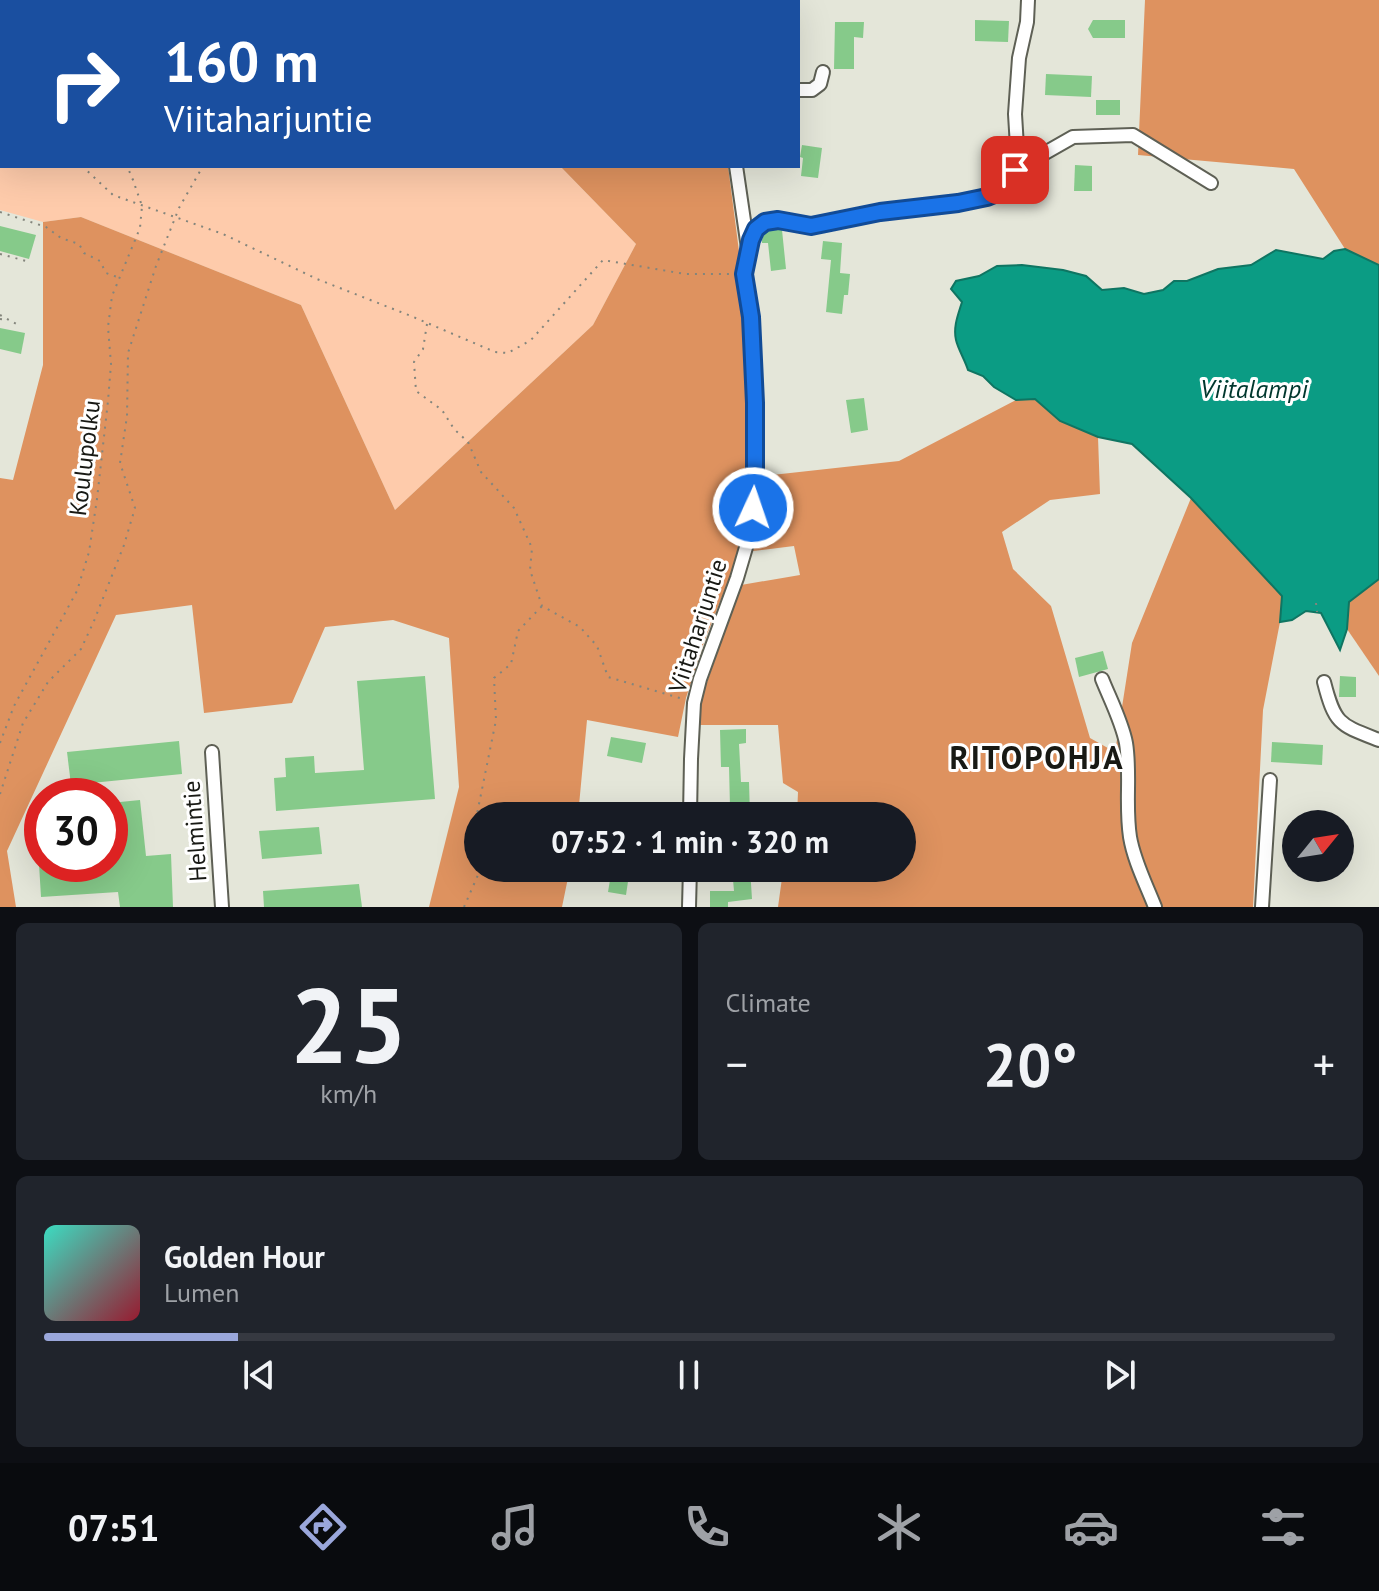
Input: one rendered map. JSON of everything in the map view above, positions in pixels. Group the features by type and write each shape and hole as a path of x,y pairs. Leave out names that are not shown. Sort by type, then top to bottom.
{"street":[{"path":"1015,170 1019,58 1028,0"},
{"path":"800,90 812,90 820,84 823,72"},
{"path":"1015,170 1073,137 1133,135 1211,183"},
{"path":"736,168 748,252"},
{"name":"Viitaharjuntie","path":"690,802 694,703 752,527 755,403 751,317 744,274 756,229 765,222 778,220 811,226 880,212 973,200 999,192 1015,170"},
{"path":"1102,679 1125,740 1128,765 1126,799 1133,852 1155,907"},
{"path":"1324,682 1331,709 1345,727 1379,740"},
{"name":"Helmintie","path":"212,752 222,907"},
{"path":"1262,907 1270,780"},
{"path":"689,907 690,882"}],"path":[{"path":"84,168 113,195 223,234 317,279 495,352 508,353 531,340 603,260 685,274 744,274"},
{"path":"128,168 142,206"},
{"path":"0,794 23,723 48,682 81,649 124,545 135,508 120,463 127,416 128,353 175,217 202,168"},
{"name":"Koulupolku","path":"0,743 14,706 77,591 89,552 108,401 111,364 108,327 112,296 140,228 142,206"},
{"path":"0,212 46,227 61,238 79,244 84,253 100,261 106,273 120,278"},
{"path":"0,254 30,262"},
{"path":"0,317 20,326"},
{"path":"427,323 423,349 414,362 416,391 442,410 454,429 468,442 481,472 514,508 532,548 530,570 542,606 580,627 597,646 608,677 694,703"},
{"path":"1316,603 1317,612"},
{"path":"479,802 496,720 494,678 511,664 518,631 542,606"},
{"path":"464,907 475,882"}],"shaded area":[{"path":"1145,0 1379,0 1379,265 1345,249 1294,169 1138,155"},
{"path":"0,168 562,168 636,244 593,325 395,510 301,305 81,217 43,222 0,210"},
{"path":"562,168 728,168 744,290 751,400 744,526 731,574 686,698 678,737 587,720 579,802 464,802 464,882 567,882 562,907 429,907 459,787 449,638 393,620 325,627 292,703 204,713 192,605 116,615 41,778 24,778 24,814 7,851 16,907 0,907 0,478 13,480 43,365 43,222 81,217 301,305 395,510 593,325 636,244"},
{"path":"1035,399 1060,421 1098,437 1100,494 1050,500 1002,532 1013,569 1051,606 1090,738 1115,752 1132,643 1191,498 1283,596 1263,710 1253,907 778,907 781,882 916,882 916,802 798,802 798,792 783,783 778,725 698,725 699,705 741,585 800,575 794,546 753,551 760,521 763,476 899,461 1016,400"},
{"path":"1379,579 1379,676 1347,629 1349,602"}],"water":[{"name":"Viitalampi","path":"1345,249 1379,265 1379,579 1349,602 1347,629 1340,650 1321,613 1306,611 1292,620 1280,622 1282,596 1191,498 1132,444 1098,437 1060,421 1035,399 1016,400 994,387 983,376 968,370 955,335 962,302 951,289 956,281 979,276 997,266 1022,265 1086,276 1102,290 1124,288 1144,294 1163,290 1174,281 1187,281 1218,269 1251,265 1276,250 1323,259 1334,251"}],"building":[{"path":"975,20 1009,21 1008,42 975,41"},
{"path":"1093,20 1125,20 1125,38 1093,38 1088,29"},
{"path":"835,22 864,22 863,38 854,37 854,69 834,69"},
{"path":"1046,74 1092,76 1091,97 1045,95"},
{"path":"1096,100 1120,100 1120,115 1096,115"},
{"path":"802,145 822,148 818,178 801,176"},
{"path":"1075,165 1092,166 1092,191 1074,191"},
{"path":"0,226 36,235 29,259 0,251"},
{"path":"782,230 786,269 771,271 768,243 762,243 762,240 764,234"},
{"path":"823,241 842,243 840,273 850,274 842,314 826,312 831,260 821,259"},
{"path":"0,328 25,333 21,354 0,349"},
{"path":"864,398 868,430 851,433 846,400"},
{"path":"1103,651 1108,669 1079,677 1075,658"},
{"path":"425,676 435,799 276,811 274,778 286,777 285,758 314,756 315,773 364,770 357,681"},
{"path":"1340,676 1356,677 1356,697 1339,697"},
{"path":"746,729 746,743 739,744 741,782 749,782 750,802 730,802 729,767 721,767 720,730"},
{"path":"611,737 646,743 642,763 607,756"},
{"path":"179,741 182,774 128,779 70,778 67,752"},
{"path":"1272,742 1323,745 1322,765 1271,762"},
{"path":"140,800 146,856 171,854 173,907 120,907 118,892 41,897 40,882 128,882 128,801"},
{"path":"319,827 322,854 262,859 259,831"},
{"path":"610,882 628,882 626,895 608,892"},
{"path":"733,882 751,882 752,899 728,902 728,907 710,907 710,891 734,891"},
{"path":"359,884 362,907 264,907 263,891"}],"district":[{"name":"RITOPOHJA","path":"1037,758"}],"route":[{"path":"753,508 755,403 751,317 744,274 756,229 765,222 778,220 811,226 880,212 987,197 999,192 1015,170"}]}
